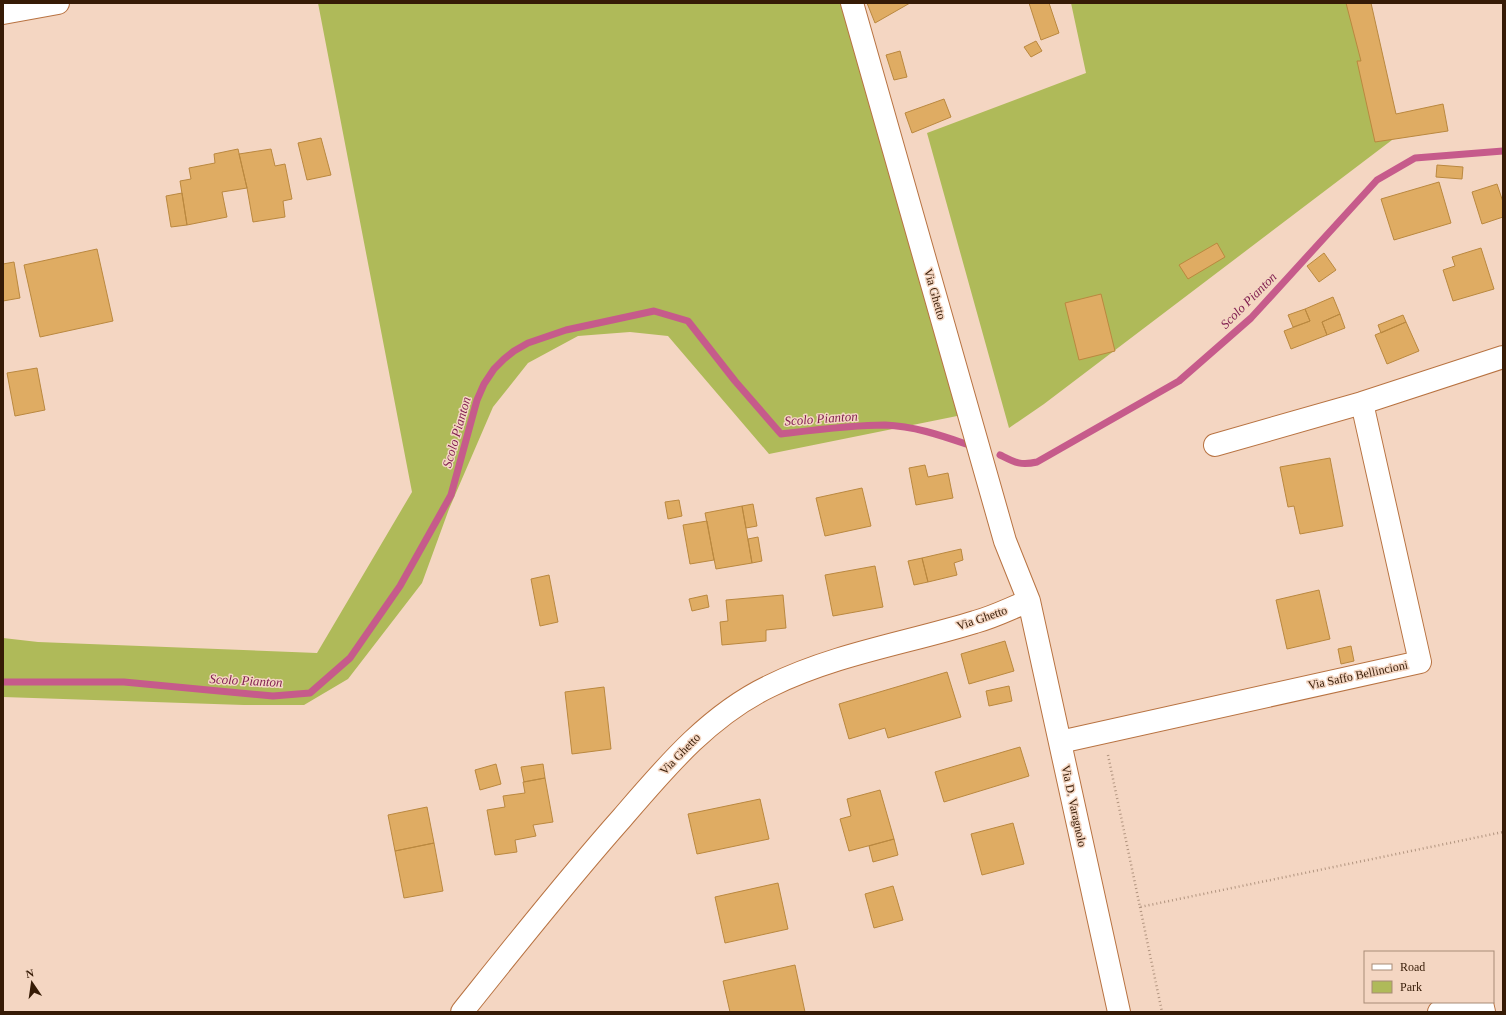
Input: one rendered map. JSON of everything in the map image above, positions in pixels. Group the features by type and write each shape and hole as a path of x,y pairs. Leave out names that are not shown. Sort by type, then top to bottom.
{"street":[{"path":"3,13 58,3"},
{"name":"Via Ghetto","path":"462,1012 572,874 674,758 703,730 734,706 769,686 805,670 843,658 977,622 1029,601 1005,541 852,3"},
{"path":"1216,445 1362,403 1503,357"},
{"name":"Via Saffo Bellincioni","path":"1060,742 1103,731 1420,662 1362,403"},
{"name":"Via D. Varagnolo","path":"1029,601 1119,1012"},
{"path":"1439,1012 1482,1003 1484,1012"}],"path":[{"path":"1103,731 1162,1012"},
{"path":"1140,906 1503,832"}],"green space":[{"path":"318,3 852,3 967,414 769,454 668,336 630,332 578,336 528,363 493,407 449,509 422,583 348,679 304,705 244,705 3,697 3,638 38,642 317,653 412,492"},
{"path":"1071,3 1347,3 1392,140 1044,404 1009,428 927,133 1086,73"}],"building":[{"path":"867,3 910,3 875,23"},
{"path":"1029,3 1049,3 1059,33 1041,40"},
{"path":"1346,3 1371,3 1396,114 1443,104 1448,131 1375,142 1357,61 1361,61"},
{"path":"1036,41 1042,51 1031,57 1024,47"},
{"path":"900,51 907,77 894,80 886,55"},
{"path":"944,99 951,117 912,133 905,113"},
{"path":"321,138 331,175 307,180 298,143"},
{"path":"238,149 247,188 222,192 227,217 187,225 180,181 191,179 189,168 215,163 214,154"},
{"path":"271,149 275,166 285,164 292,199 283,201 285,217 253,222 239,154"},
{"path":"1437,165 1463,167 1462,179 1436,177"},
{"path":"1439,182 1451,223 1394,240 1381,199"},
{"path":"1497,184 1503,202 1503,217 1482,224 1472,192"},
{"path":"182,193 187,225 171,227 166,196"},
{"path":"1217,243 1225,257 1188,279 1179,265"},
{"path":"1481,248 1494,289 1453,301 1443,270 1455,266 1452,257"},
{"path":"97,249 113,321 40,337 24,265"},
{"path":"1324,253 1336,270 1319,282 1307,266"},
{"path":"14,262 20,298 3,301 3,264"},
{"path":"1101,294 1115,351 1079,360 1065,303"},
{"path":"1333,297 1340,314 1322,322 1327,335 1291,349 1284,331 1310,321 1305,309"},
{"path":"1305,309 1310,321 1293,327 1288,315"},
{"path":"1340,314 1345,328 1327,335 1322,322"},
{"path":"1403,315 1406,322 1381,333 1378,325"},
{"path":"1406,322 1419,351 1387,364 1375,335"},
{"path":"37,368 45,410 15,416 7,373"},
{"path":"1330,458 1343,526 1300,534 1294,506 1288,507 1280,467"},
{"path":"925,465 928,477 948,473 953,498 916,505 909,468"},
{"path":"862,488 871,526 825,536 816,498"},
{"path":"679,500 682,516 668,519 665,502"},
{"path":"753,504 757,526 746,528 742,506"},
{"path":"742,506 752,563 716,569 705,513"},
{"path":"707,521 714,560 690,564 683,525"},
{"path":"758,537 762,561 752,563 748,539"},
{"path":"961,549 963,560 954,563 957,575 928,582 922,558"},
{"path":"922,558 928,582 914,585 908,561"},
{"path":"875,566 883,607 833,616 825,575"},
{"path":"549,575 558,622 540,626 531,579"},
{"path":"1319,590 1330,639 1287,649 1276,600"},
{"path":"707,595 709,607 692,611 689,599"},
{"path":"783,595 786,628 766,630 766,641 722,645 720,622 728,621 726,600"},
{"path":"1005,641 1014,671 969,684 961,654"},
{"path":"1351,646 1354,661 1341,664 1338,649"},
{"path":"947,672 961,717 888,738 885,728 849,739 839,704"},
{"path":"1009,686 1012,701 989,706 986,691"},
{"path":"604,687 611,749 572,754 565,692"},
{"path":"1020,747 1029,776 944,802 935,772"},
{"path":"496,764 501,784 480,790 475,770"},
{"path":"543,764 545,778 524,782 521,767"},
{"path":"545,778 553,822 533,825 536,836 515,840 517,852 495,855 487,810 505,807 503,796 525,793 523,782"},
{"path":"880,790 894,839 849,851 840,819 851,816 847,799"},
{"path":"760,799 769,839 697,854 688,814"},
{"path":"427,807 434,843 395,851 388,815"},
{"path":"1013,823 1024,864 982,875 971,834"},
{"path":"894,839 898,855 873,862 869,846"},
{"path":"434,843 443,891 404,898 395,851"},
{"path":"778,883 788,929 725,943 715,897"},
{"path":"893,886 903,920 874,928 865,894"},
{"path":"795,965 805,1012 730,1012 723,981"}],"waterway":[{"name":"Scolo Pianton","path":"1000,455 1017,463 1026,464 1037,462 1179,381 1251,318 1377,180 1415,158 1503,151"},
{"name":"Scolo Pianton","path":"3,682 124,682 273,696 310,693 350,658 400,586 451,495 477,400 484,384 494,369 514,351 528,343 566,330 654,311 688,321 735,381 781,434 820,429 885,425 916,429 966,444"}]}
